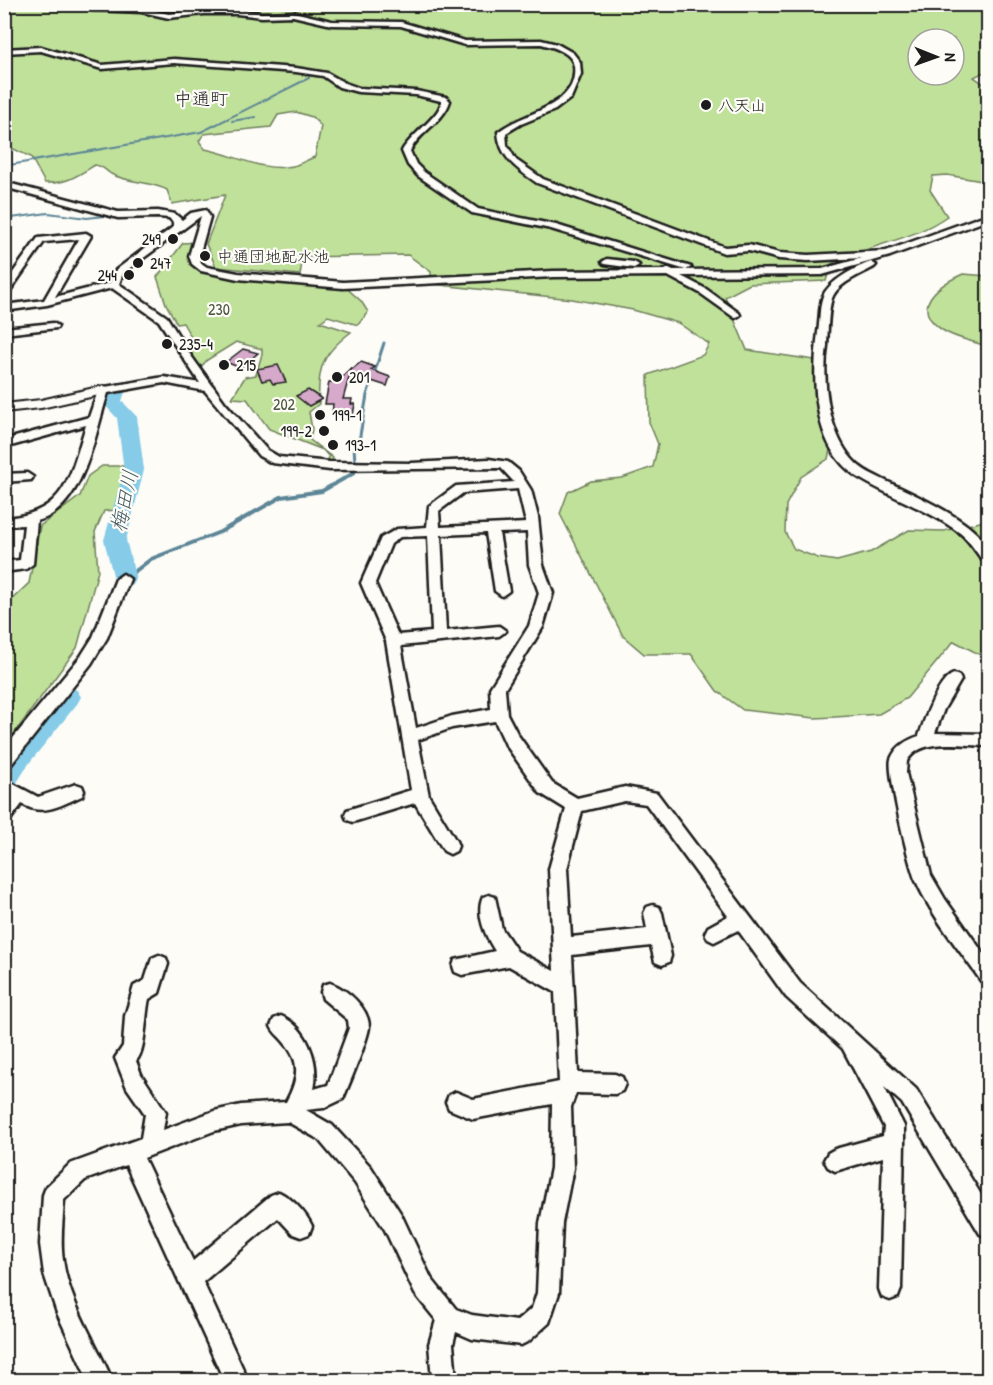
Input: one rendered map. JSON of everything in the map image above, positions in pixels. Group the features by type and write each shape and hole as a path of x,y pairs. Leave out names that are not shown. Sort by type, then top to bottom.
{"street":[{"path":"82,4 93,8 142,10 169,16 204,12 262,15 292,9 332,23 401,24 465,43 542,42 555,45 571,54 577,62 578,74 568,96 552,108 518,122 502,132 505,150 513,162 525,173 562,192 724,250 749,248 779,256 808,258 887,254"},
{"path":"4,51 33,49 50,51 102,68 174,61 297,70 325,74 342,85 358,90 416,93 443,99 446,101 445,106 439,115 420,130 409,143 406,151 412,165 421,174 463,204 475,211 553,227 675,264 710,272"},
{"path":"4,184 118,215 172,216 178,221 177,229"},
{"path":"114,285 119,272 194,215 206,213 194,256 197,264 204,269 238,276 337,285 531,275 822,272 887,254 986,218"},
{"path":"4,292 41,240 86,236 47,302"},
{"path":"887,254 837,285 828,296 821,350 821,379 825,414 836,447 854,468 875,483 947,518 966,531 988,558"},
{"path":"607,262 665,269 703,291 735,315"},
{"path":"4,308 47,302 114,285 163,320 197,381 224,404 266,458 289,463 330,466 412,467 489,463 504,465 515,474 522,485 533,527 536,566 546,593 536,627 497,688 499,714 512,740 546,788 575,806 625,794 651,798 670,820 793,990 909,1096 988,1226"},
{"path":"4,331 53,326"},
{"path":"4,408 40,404 164,380 197,381"},
{"path":"4,522 31,521 56,506 68,494 77,475 103,390"},
{"path":"4,444 93,419"},
{"path":"4,478 27,477"},
{"path":"439,636 432,531 433,509 460,489 522,485"},
{"path":"4,567 26,564 31,521"},
{"path":"450,846 420,794 393,641 368,583 386,541 397,533 533,527"},
{"path":"492,529 502,591"},
{"path":"4,761 86,660 100,638 123,579"},
{"path":"393,641 499,631"},
{"path":"925,740 938,707 954,680"},
{"path":"410,736 452,722 499,714"},
{"path":"988,740 947,737 925,740 906,748 899,759 898,773 923,877 939,905 988,975"},
{"path":"4,786 36,804 52,801 76,791"},
{"path":"353,815 420,794"},
{"path":"4,815 20,795"},
{"path":"295,1106 325,1132 363,1175 393,1222 423,1286 448,1317 472,1327 521,1333 540,1315 548,1293 552,1223 562,1168 561,1107 568,1087 558,869 575,806"},
{"path":"489,903 493,932 510,957 564,987"},
{"path":"653,913 662,956"},
{"path":"714,933 740,919"},
{"path":"562,947 658,937"},
{"path":"462,966 510,957"},
{"path":"159,964 152,986 141,993 135,1016 133,1050 125,1058 134,1081 156,1112 140,1148 189,1279 236,1380"},
{"path":"100,1380 63,1296 53,1262 50,1229 54,1195 78,1172 140,1148 214,1121 295,1106 324,1098 336,1092 359,1028 357,1015 330,992"},
{"path":"281,1026 293,1035 306,1059 295,1106"},
{"path":"847,1038 894,1126 890,1289"},
{"path":"456,1102 473,1109 568,1087 615,1084"},
{"path":"835,1160 894,1143"},
{"path":"189,1279 279,1203 301,1226"},
{"path":"444,1380 441,1344 448,1317"}],"green space":[{"path":"5,5 988,5 988,70 974,77 988,87 988,182 947,175 933,176 930,190 947,216 934,224 831,264 826,281 750,284 725,297 747,350 821,361 831,445 828,459 801,477 786,505 785,532 794,549 818,558 837,561 871,552 909,530 944,531 988,520 988,659 954,641 907,698 879,714 815,718 743,710 717,691 691,654 644,654 623,636 560,514 568,492 591,481 622,478 653,467 658,444 649,422 648,375 703,355 709,344 678,323 633,310 572,299 431,284 431,272 408,255 303,257 300,275 216,267 206,244 225,195 172,204 167,190 118,177 95,165 65,181 45,183 31,157 5,145","holes":["296,112 312,117 321,126 315,157 296,165 282,167 260,165 205,149 199,141 204,134 271,127 278,115"]},
{"path":"198,242 194,256 204,269 343,285 361,301 368,312 358,325 328,316 320,322 351,332 333,347 323,363 319,381 319,404 309,412 312,429 310,440 323,450 269,429 247,399 232,398 245,377 256,375 262,349 236,342 207,360 200,368 185,348 195,344 183,323 177,324 166,304 157,277 183,243"},
{"path":"963,274 988,276 988,347 944,331 933,322 928,314 927,306 936,291"},
{"path":"323,451 333,458 330,466 326,466 329,457"},
{"path":"102,466 127,466 116,510 104,511 95,532 98,571 77,648 5,746 5,606 29,583 40,526 80,496 88,476"}],"building":[{"path":"243,349 258,353 240,368 226,362"},
{"path":"361,362 375,367 371,370 390,377 387,386 350,374 343,399 352,399 351,404 355,404 353,415 332,416 333,404 325,404 329,382 338,382 352,367 351,370"},
{"path":"278,365 286,382 273,384 270,379 262,381 257,369"},
{"path":"308,390 322,399 309,406 296,396"}],"waterway":[{"path":"4,166 201,132 309,78 308,74"},
{"path":"232,121 256,117"},
{"path":"4,219 48,213 87,218 113,215"},
{"path":"355,462 354,447 359,441 367,395 384,343"},
{"name":"梅田川","path":"116,392 112,402 127,417 134,470 115,540 125,579"},
{"path":"125,579 151,559 220,532 281,497 322,491 354,473"},
{"name":"梅田川","path":"4,779 21,754 68,697"}],"place":[{"name":"八天山","path":"706,105"},
{"name":"249","path":"173,239"},
{"name":"中通団地配水池","path":"205,256"},
{"name":"247","path":"138,263"},
{"name":"244","path":"129,275"},
{"name":"235-4","path":"167,344"},
{"name":"215","path":"224,365"},
{"name":"201","path":"337,377"},
{"name":"199-1","path":"320,415"},
{"name":"199-2","path":"324,431"},
{"name":"193-1","path":"333,445"}],"district":[{"name":"中通町","path":"201,98"}],"park label":[{"name":"230","path":"219,309"},
{"name":"202","path":"284,404"}]}
